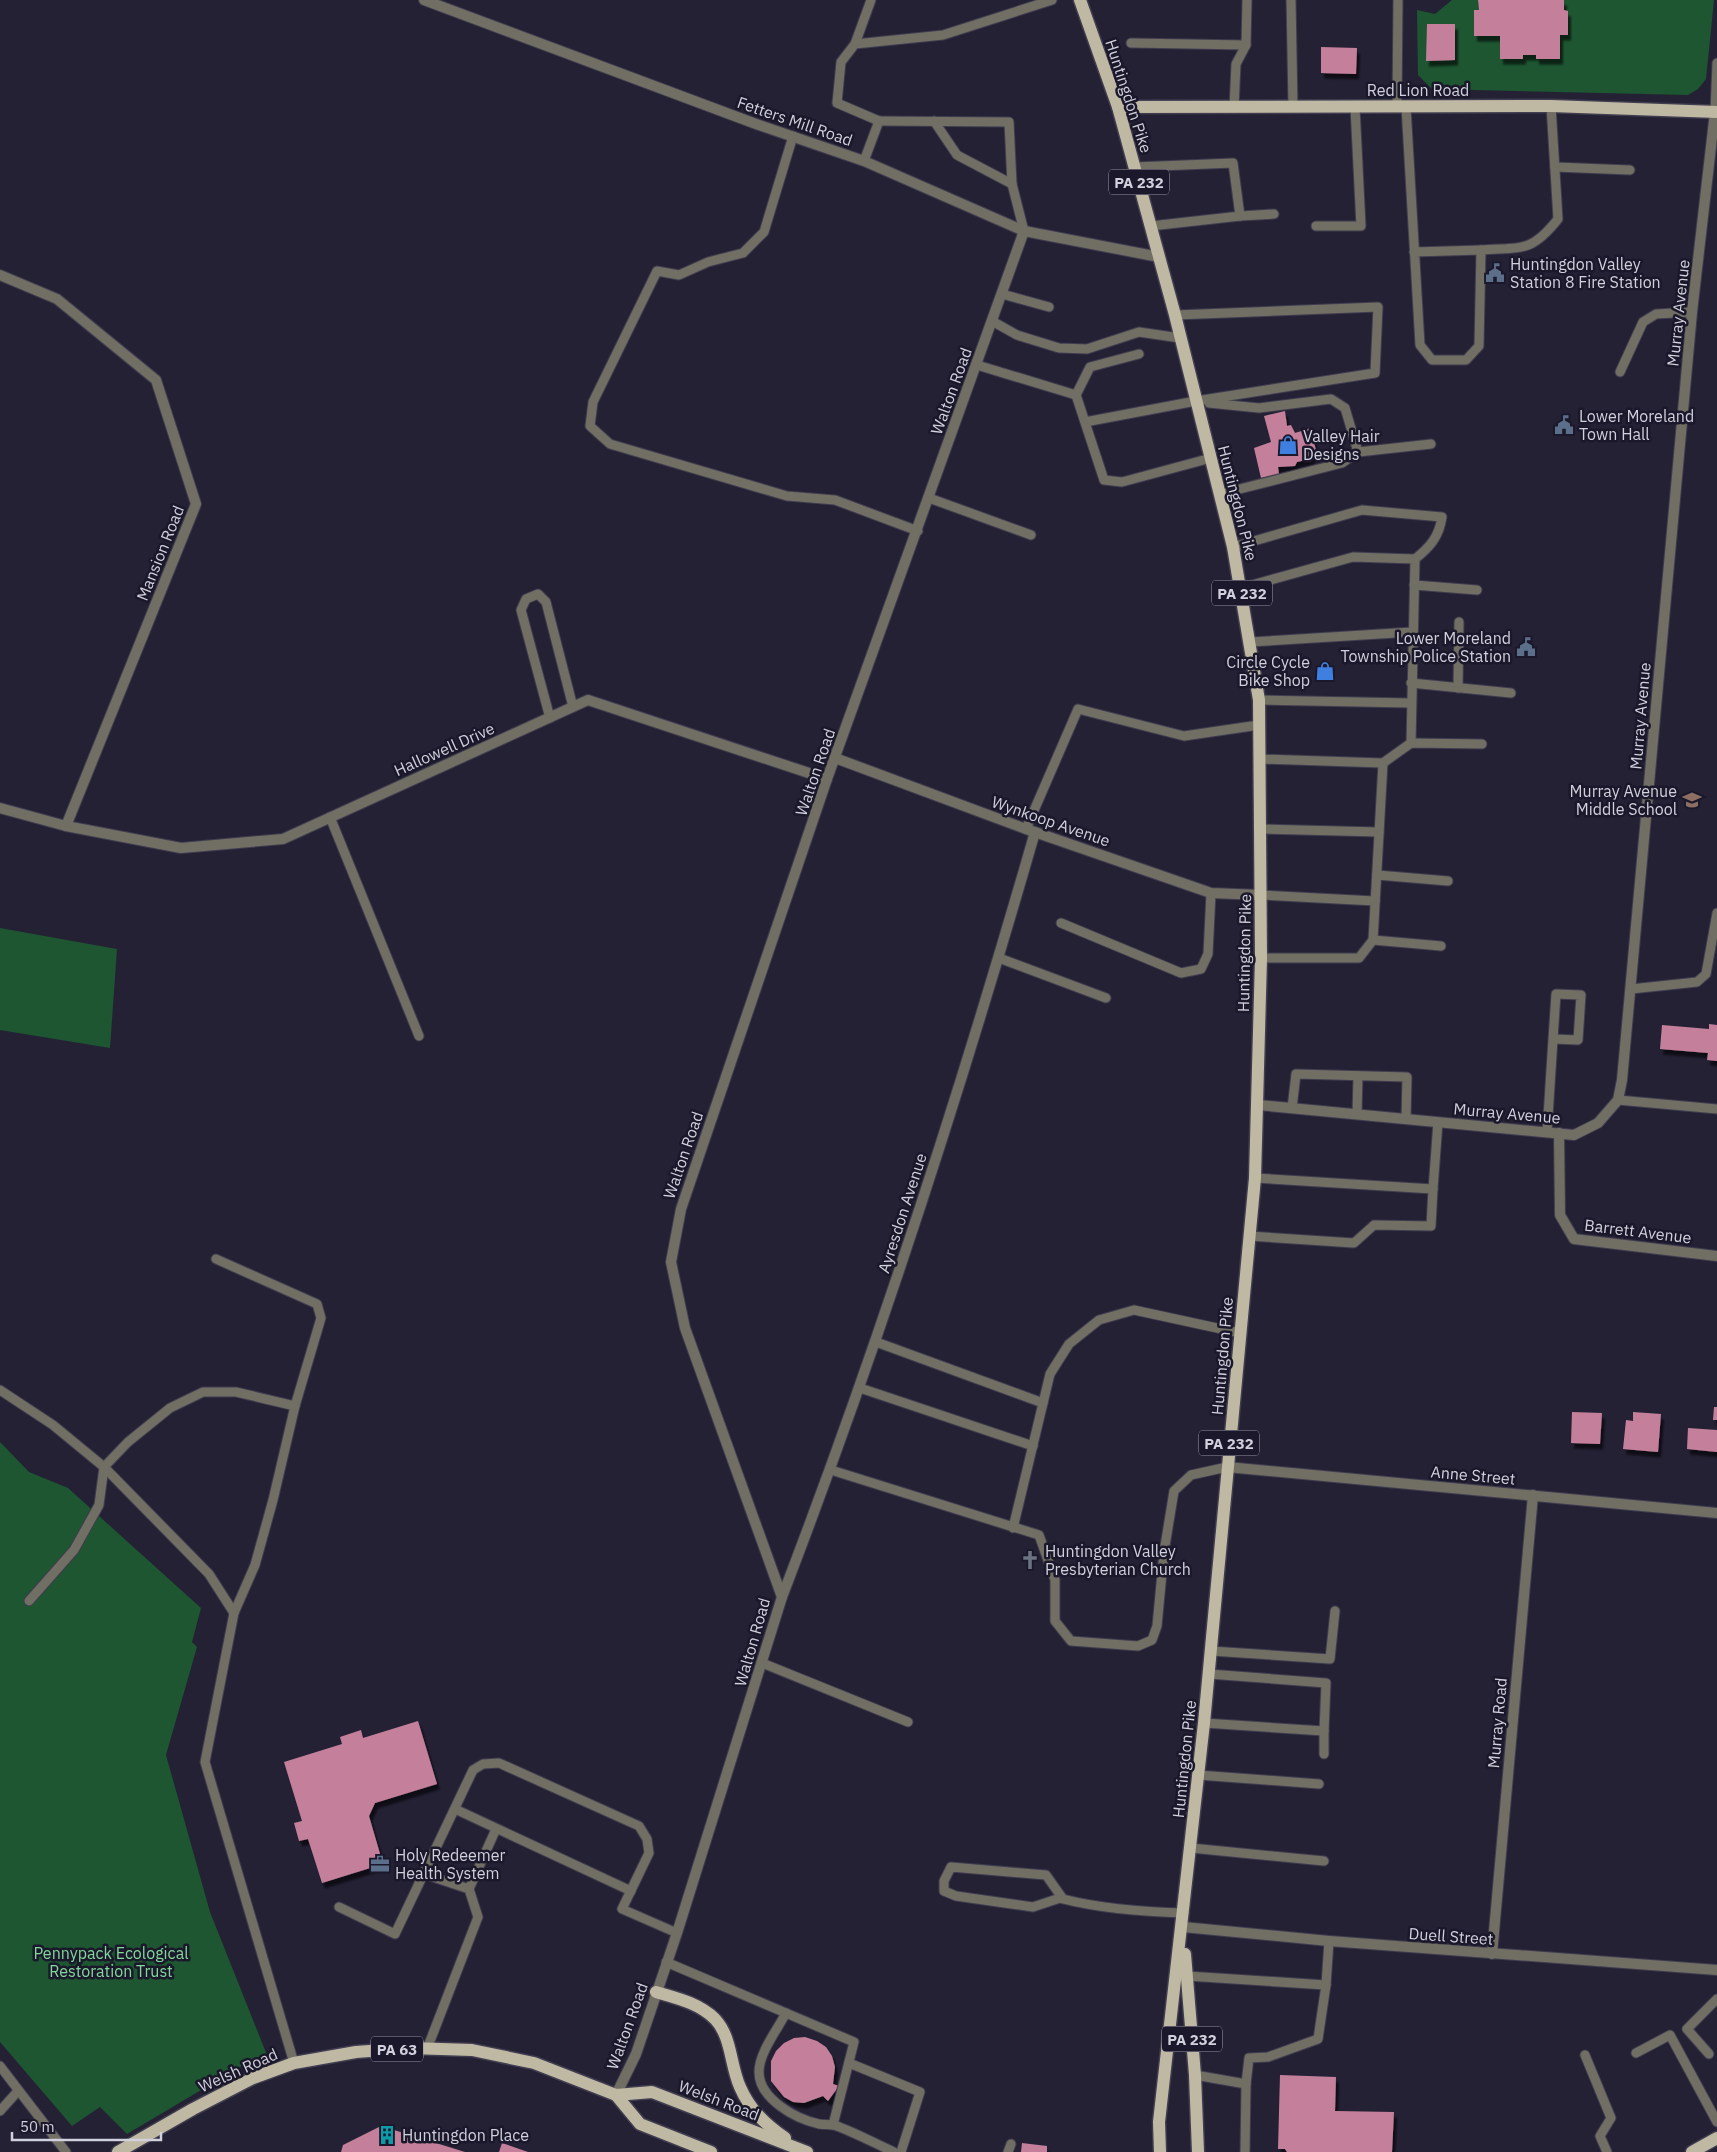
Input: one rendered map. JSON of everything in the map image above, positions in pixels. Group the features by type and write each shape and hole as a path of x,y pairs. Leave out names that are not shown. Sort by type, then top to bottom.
{"main road":[{"name":"Huntingdon Pike","path":"1080,0 1118,107 1135,167 1234,547 1259,700 1262,829 1261,958 1255,1178 1209,1674 1184,1912 1159,2122 1160,2152"},
{"name":"Red Lion Road","path":"1118,107 1552,106 1716,112"},
{"name":"Huntingdon Pike","path":"1182,1926 1195,2075 1198,2152"},
{"path":"656,1992 694,2004 715,2019 726,2038 740,2087 749,2104 762,2121 804,2151"},
{"name":"Welsh Road","path":"118,2152 193,2109 253,2078 294,2063 356,2052 427,2049 472,2050 534,2063 616,2095 652,2092 804,2151"},
{"name":"Welsh Road","path":"616,2095 640,2124 711,2152"},
{"path":"1692,2152 1717,2138"}],"street":[{"name":"Fetters Mill Road","path":"424,0 864,161 1024,232 1159,256"},
{"name":"Murray Avenue","path":"1258,1105 1574,1134 1598,1123 1618,1100 1622,1080 1631,989 1692,312 1716,112"},
{"name":"Walton Road","path":"616,2095 636,2054 677,1934 782,1597 685,1328 671,1262 681,1209 827,779 918,531 1024,232"},
{"name":"Mansion Road","path":"0,275 57,298 156,380 196,504 66,826"},
{"name":"Hallowell Drive","path":"0,808 66,826 181,848 283,839 588,700 827,779"},
{"name":"Wynkoop Avenue","path":"835,758 1031,831 1211,893 1261,895"},
{"name":"Ayresdon Avenue","path":"782,1597 831,1470 876,1342 999,958 1031,831"},
{"name":"Barrett Avenue","path":"1559,1133 1560,1216 1574,1239 1717,1256"},
{"name":"Anne Street","path":"1227,1467 1717,1513"},
{"name":"Murray Road","path":"1492,1954 1533,1495"},
{"name":"Duell Street","path":"1182,1926 1328,1941 1717,1970"}],"lane":[{"path":"871,0 855,44 842,62 837,103 879,121 1009,122 1012,184 1024,232"},
{"path":"855,44 942,35 1052,0"},
{"path":"1234,108 1236,64 1246,45 1247,0"},
{"path":"1291,0 1294,107"},
{"path":"1398,0 1402,106 1420,346 1432,360 1466,360 1479,346 1481,250"},
{"path":"1131,43 1246,45"},
{"path":"1716,112 1717,63"},
{"path":"1414,252 1481,250 1528,246 1545,236 1558,219 1552,106"},
{"path":"1316,226 1361,226 1355,107"},
{"path":"864,161 879,121"},
{"path":"934,121 957,154 1012,184"},
{"path":"793,136 764,232 743,253 708,262 679,275 657,270 593,402 590,426 610,444 787,496 834,500 918,531"},
{"path":"1135,167 1232,163 1240,216"},
{"path":"1555,167 1630,170"},
{"path":"1151,226 1274,214"},
{"path":"1002,294 1049,307"},
{"path":"1085,422 1196,401 1375,373 1378,307 1174,315"},
{"path":"1620,372 1644,322 1656,314 1692,312"},
{"path":"992,320 1017,335 1059,348 1087,349 1139,332 1180,338"},
{"path":"1139,354 1090,367 1076,395 1104,480 1122,482 1211,458"},
{"path":"977,365 1076,395"},
{"path":"1196,401 1259,408 1331,399 1345,408 1358,452"},
{"path":"1220,494 1342,463 1358,452 1431,444"},
{"path":"929,498 1032,535"},
{"path":"1234,547 1362,510 1442,517 1440,530 1430,546 1415,559 1353,557 1241,588"},
{"path":"1411,743 1410,703 1415,559"},
{"path":"1414,585 1477,590"},
{"path":"550,718 521,610 526,599 538,594 546,602 573,707"},
{"path":"1458,688 1459,622"},
{"path":"1250,642 1412,632"},
{"path":"1411,683 1511,693"},
{"path":"1259,700 1410,703"},
{"path":"1031,831 1078,709 1184,736 1259,725"},
{"path":"1260,760 1383,763 1411,743 1482,744"},
{"path":"1261,958 1359,958 1373,940 1383,763"},
{"path":"330,816 419,1036"},
{"path":"1262,829 1379,832"},
{"path":"1377,874 1448,881"},
{"path":"1061,923 1181,973 1201,969 1208,954 1211,893"},
{"path":"1261,895 1376,901"},
{"path":"1631,989 1697,982 1706,974 1717,913"},
{"path":"1373,940 1441,946"},
{"path":"999,958 1106,998"},
{"path":"1547,1132 1553,1038 1556,994 1581,995 1578,1040 1553,1038"},
{"path":"1292,1108 1296,1074 1407,1077 1406,1119"},
{"path":"1357,1114 1358,1076"},
{"path":"1618,1100 1717,1109"},
{"path":"1249,1236 1354,1244 1374,1225 1431,1226 1438,1122"},
{"path":"1255,1178 1433,1189"},
{"path":"216,1259 317,1304 321,1318 295,1406 273,1500 255,1565 234,1613 205,1762 294,2063"},
{"path":"1013,1528 1050,1374 1069,1344 1099,1320 1134,1310 1240,1333"},
{"path":"876,1342 1043,1402"},
{"path":"860,1388 1033,1446"},
{"path":"0,1390 53,1425 104,1467 209,1574 234,1613"},
{"path":"29,1602 74,1550 99,1505 104,1467 128,1442 170,1408 203,1392 236,1392 295,1406"},
{"path":"831,1470 1039,1535 1056,1580 1055,1621 1071,1641 1138,1646 1152,1640 1157,1626 1164,1552 1174,1491 1191,1475 1227,1467"},
{"path":"1211,1651 1330,1659 1335,1611"},
{"path":"762,1663 908,1722"},
{"path":"1209,1674 1326,1684 1324,1754"},
{"path":"1204,1722 1324,1731"},
{"path":"339,1907 395,1934 473,1770 483,1764 499,1763 639,1826 647,1839 649,1853 622,1909 677,1934"},
{"path":"1198,1775 1319,1784"},
{"path":"454,1809 631,1891"},
{"path":"427,2049 478,1917 469,1889 496,1829"},
{"path":"1191,1848 1324,1861"},
{"path":"1063,1899 1046,1875 951,1867 944,1881 944,1891 956,1896 1033,1907 1063,1899 1116,1910 1184,1912"},
{"path":"424,1874 469,1889"},
{"path":"1245,2152 1246,2084 1249,2058 1268,2057 1318,2039 1326,1985 1328,1941"},
{"path":"666,1962 854,2042 833,2125"},
{"path":"1187,1976 1326,1985"},
{"path":"1709,2054 1687,2029 1717,1999"},
{"path":"786,2013 763,2057 759,2071 761,2084 771,2099 783,2109 818,2124 833,2125 894,2152"},
{"path":"1636,2053 1670,2035 1717,2122"},
{"path":"1585,2055 1611,2118 1600,2136 1607,2152"},
{"path":"849,2063 920,2092 901,2152"},
{"path":"0,2066 66,2152"},
{"path":"1195,2075 1246,2084"},
{"path":"0,2111 18,2091"}],"green space":[{"path":"1452,0 1478,0 1479,10 1474,10 1500,36 1500,59 1523,59 1523,55 1536,55 1537,59 1560,59 1560,35 1568,11 1564,10 1564,0 1714,0 1706,79 1698,89 1688,95 1432,89 1418,75 1417,10 1435,14"},
{"path":"0,928 117,949 110,1048 0,1030"},
{"name":"Pennypack Ecological Restoration Trust","path":"0,1442 29,1472 68,1488 201,1608 192,1642 197,1647 166,1755 210,1912 267,2055 259,2060 257,2057 127,2134 100,2107 72,2126 0,2042"}],"building":[{"path":"1478,0 1564,0 1564,10 1568,11 1568,35 1560,35 1560,59 1536,59 1536,55 1523,55 1523,59 1500,59 1500,36 1474,36 1474,10 1479,10"},
{"path":"1427,24 1455,24 1455,60 1426,61"},
{"path":"1321,47 1357,48 1356,74 1321,73"},
{"name":"Valley Hair Designs","path":"1285,411 1287,426 1291,425 1295,433 1311,428 1316,451 1311,459 1297,462 1295,466 1278,467 1279,474 1261,478 1254,448 1271,442 1264,416"},
{"path":"1709,1024 1717,1025 1717,1061 1707,1060 1708,1053 1660,1049 1662,1025 1709,1029"},
{"path":"1714,1407 1717,1407 1717,1420 1713,1420"},
{"path":"1572,1412 1602,1413 1600,1444 1571,1443"},
{"path":"1633,1412 1661,1414 1658,1452 1623,1449 1626,1420 1633,1421"},
{"path":"1688,1428 1717,1430 1717,1452 1687,1449"},
{"path":"418,1721 437,1784 375,1803 369,1816 383,1864 322,1883 308,1839 299,1841 294,1823 302,1821 284,1762 342,1744 340,1737 361,1730 363,1738"},
{"path":"805,2037 817,2041 826,2047 832,2056 835,2067 833,2084 839,2086 828,2101 823,2096 804,2103 793,2102 784,2097 771,2081 771,2061 776,2051 784,2043 794,2038"},
{"path":"1280,2075 1336,2077 1335,2111 1394,2112 1392,2152 1287,2152 1285,2149 1278,2149"},
{"name":"Huntingdon Place","path":"381,2126 465,2152 341,2152 343,2145"},
{"name":"Huntingdon Place","path":"502,2143 528,2152 499,2152"},
{"path":"1022,2143 1047,2146 1047,2152 1021,2152"}],"place":[{"name":"Huntingdon Valley Station 8 Fire Station","path":"1495,273"},
{"name":"Lower Moreland Town Hall","path":"1564,425"},
{"name":"Valley Hair Designs","path":"1288,445"},
{"name":"Lower Moreland Township Police Station","path":"1526,647"},
{"name":"Circle Cycle Bike Shop","path":"1325,671"},
{"name":"Murray Avenue Middle School","path":"1692,800"},
{"name":"Huntingdon Valley Presbyterian Church","path":"1030,1560"},
{"name":"Holy Redeemer Health System","path":"380,1864"},
{"name":"Huntingdon Place","path":"387,2135"}]}
